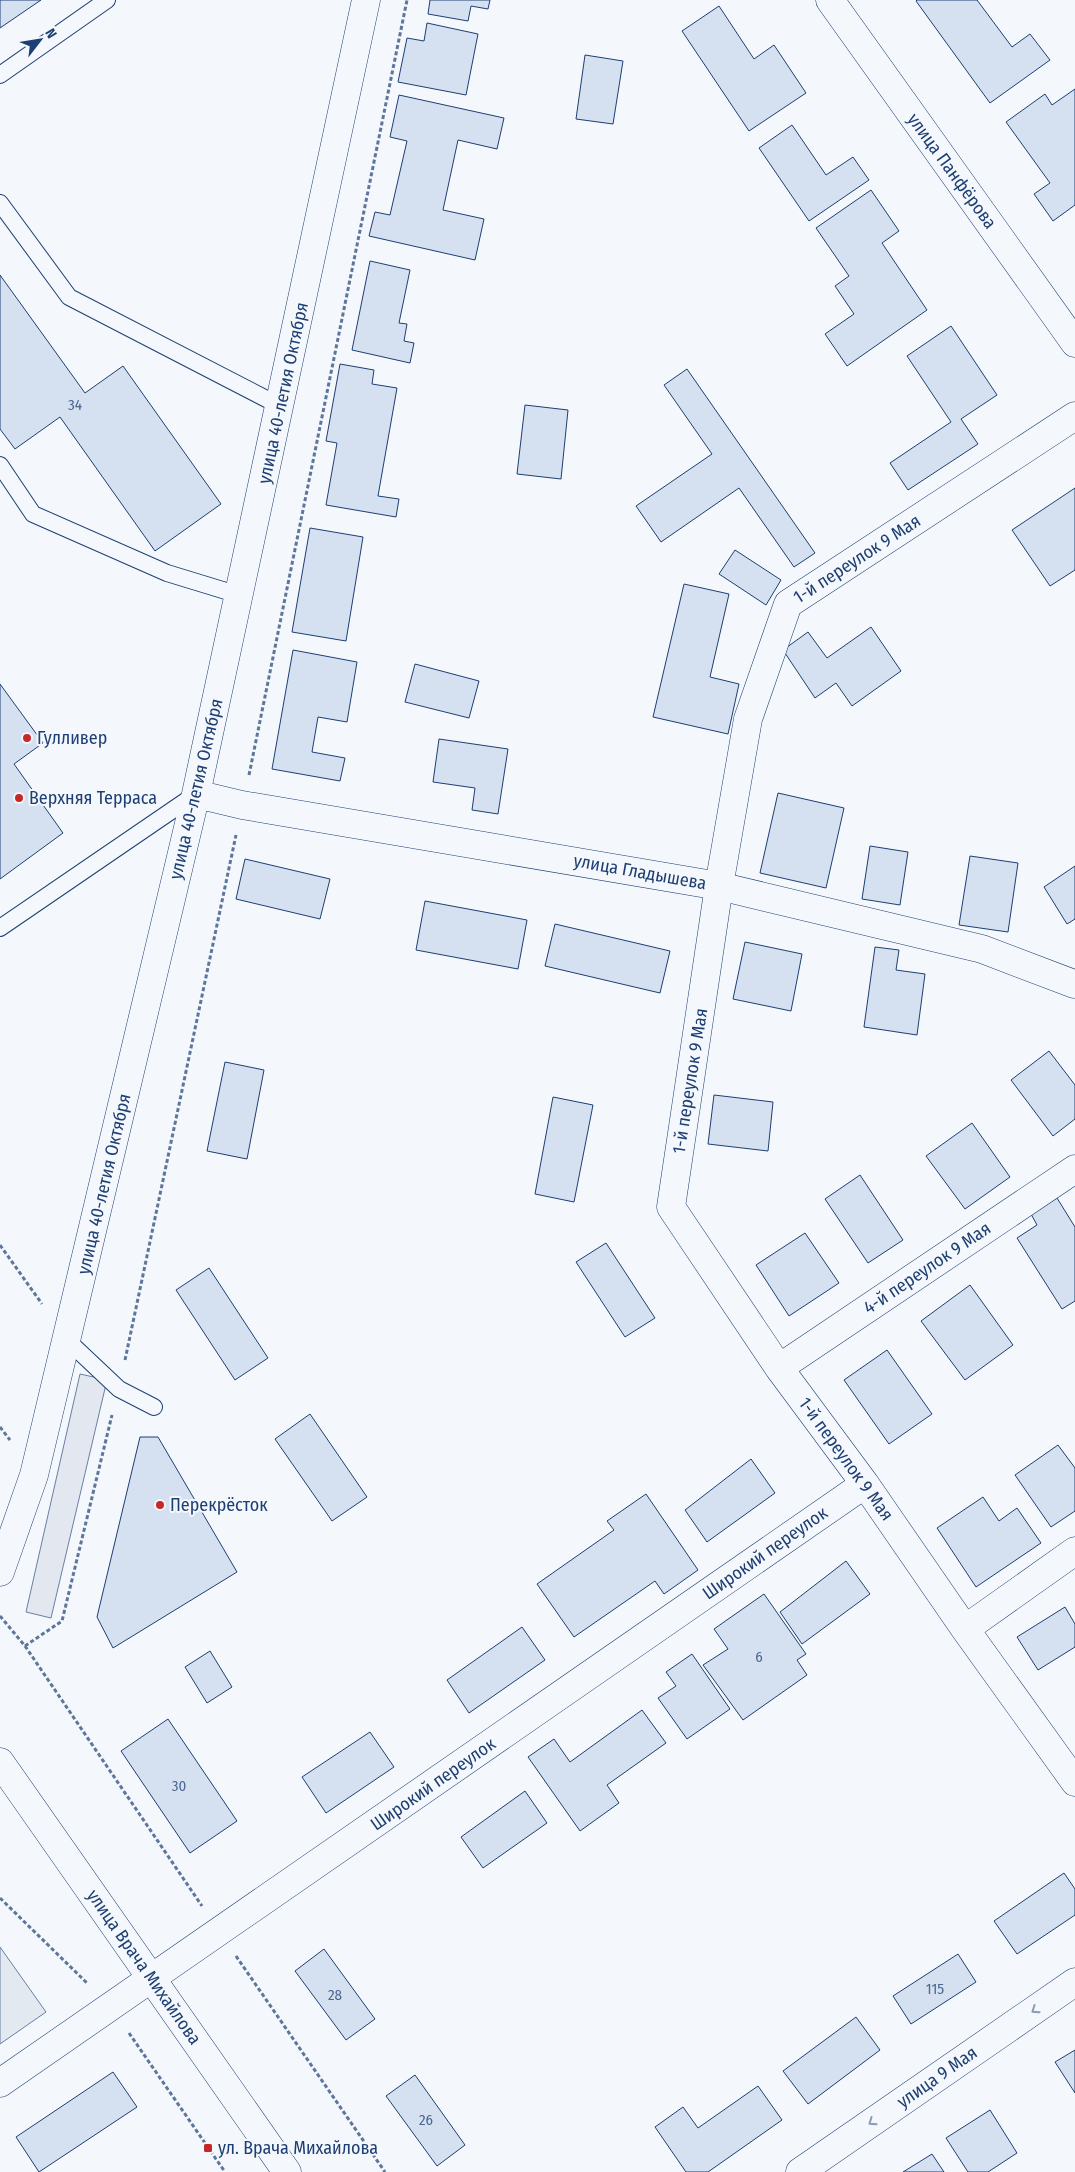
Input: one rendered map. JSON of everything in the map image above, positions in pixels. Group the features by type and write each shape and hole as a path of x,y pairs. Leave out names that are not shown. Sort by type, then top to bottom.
{"street":[{"name":"улица 40-летия Октября","path":"0,1572 34,1475 196,794 366,0"},
{"name":"улица Панфёрова","path":"830,0 1075,343"},
{"name":"1-й переулок 9 Мая","path":"1075,416 788,604 748,719 719,886 671,1207 780,1368 865,1484 965,1629 1075,1782"},
{"name":"улица Гладышева","path":"196,794 242,805 719,886 982,949 1075,985"},
{"name":"4-й переулок 9 Мая","path":"780,1368 1075,1169"},
{"name":"Широкий переулок","path":"0,2084 865,1484"},
{"path":"965,1629 1075,1552"},
{"name":"улица Врача Михайлова","path":"0,1762 287,2172"},
{"name":"улица 9 Мая","path":"800,2172 1075,1982"}],"lane":[{"path":"0,75 107,0"},
{"path":"0,203 68,297 280,406"},
{"path":"0,465 33,514 166,573 239,595"},
{"path":"0,928 196,794"},
{"path":"67,1340 119,1389 154,1407"}],"path":[{"path":"0,1245 67,1340"},
{"path":"0,1616 25,1646 385,2172"}],"shaded area":[{"path":"80,1374 107,1380 51,1618 26,1612"},
{"path":"0,1947 46,2012 0,2044"}],"building":[{"path":"0,0 41,0 0,28"},
{"path":"430,0 490,0 488,9 471,6 468,21 428,14"},
{"path":"917,0 977,0 1012,47 1030,34 1050,60 990,103"},
{"path":"719,6 754,59 774,45 806,93 749,131 682,31"},
{"path":"427,23 478,34 466,95 398,82 407,38 424,41"},
{"path":"585,55 623,61 613,124 576,119"},
{"path":"1075,89 1075,205 1053,221 1034,194 1050,183 1006,122 1045,94 1052,105"},
{"path":"399,95 504,118 497,149 458,140 443,210 484,219 475,260 369,236 375,212 390,215 407,141 390,137"},
{"path":"792,125 826,175 853,157 869,180 809,221 759,148"},
{"path":"871,190 899,231 882,243 927,310 847,366 825,334 854,314 835,286 849,276 816,228"},
{"path":"370,261 410,270 399,323 407,324 404,341 414,343 410,363 352,350"},
{"path":"0,275 85,393 123,366 221,504 155,551 60,417 15,449 0,429"},
{"path":"951,326 997,395 961,419 978,444 908,490 890,463 951,422 907,356"},
{"path":"340,364 374,370 372,384 397,388 378,496 399,499 396,517 326,505 337,443 326,441"},
{"path":"687,369 815,553 794,567 739,488 661,542 636,506 712,454 664,385"},
{"path":"525,405 568,410 561,479 517,474"},
{"path":"1075,488 1075,570 1050,586 1012,530"},
{"path":"310,528 363,537 346,641 292,632"},
{"path":"735,550 781,580 766,605 719,574"},
{"path":"684,584 729,594 710,677 739,684 728,734 653,717"},
{"path":"871,627 901,671 852,706 836,683 815,698 783,650 808,632 827,658"},
{"path":"293,650 357,662 347,722 318,717 312,752 345,758 340,781 272,769"},
{"path":"415,664 479,681 469,718 405,702"},
{"name":"Верхняя Терраса","path":"0,684 43,743 14,764 63,833 0,879"},
{"path":"439,739 508,749 498,814 472,810 475,788 433,782"},
{"path":"778,793 844,808 826,888 760,873"},
{"path":"870,846 908,852 900,905 862,899"},
{"path":"970,856 1018,863 1008,932 959,925"},
{"path":"245,859 330,879 320,919 236,899"},
{"path":"1075,866 1075,919 1067,924 1044,887"},
{"path":"425,901 527,920 518,969 416,950"},
{"path":"555,924 670,951 660,993 545,966"},
{"path":"745,942 802,954 791,1011 733,999"},
{"path":"875,947 899,950 896,970 925,974 917,1035 864,1027"},
{"path":"1049,1051 1075,1085 1075,1119 1053,1136 1011,1080"},
{"path":"225,1062 264,1070 247,1159 207,1151"},
{"path":"714,1095 773,1102 768,1151 708,1144"},
{"path":"553,1097 593,1105 574,1202 535,1194"},
{"path":"972,1123 1010,1177 965,1209 926,1156"},
{"path":"860,1175 903,1240 868,1263 825,1199"},
{"path":"1057,1198 1075,1227 1075,1301 1062,1309 1017,1238 1037,1225 1031,1214"},
{"path":"805,1233 839,1283 789,1316 756,1265"},
{"path":"606,1243 655,1318 625,1337 576,1262"},
{"path":"209,1268 268,1358 235,1380 176,1290"},
{"path":"970,1285 1013,1345 965,1380 921,1321"},
{"path":"887,1350 932,1414 889,1444 844,1380"},
{"path":"310,1414 367,1497 332,1521 275,1439"},
{"name":"Перекрёсток","path":"140,1437 158,1437 237,1572 113,1648 97,1617"},
{"path":"1058,1445 1075,1468 1075,1511 1051,1527 1015,1475"},
{"path":"751,1459 775,1493 707,1542 685,1510"},
{"path":"646,1494 698,1570 664,1594 655,1581 574,1637 537,1584 614,1530 607,1521"},
{"path":"983,1497 999,1521 1017,1508 1041,1543 976,1587 937,1528"},
{"path":"846,1561 870,1594 802,1644 780,1612"},
{"path":"764,1594 806,1654 797,1660 807,1675 743,1720 703,1665 728,1649 714,1629"},
{"path":"1065,1607 1075,1624 1075,1647 1038,1670 1017,1637"},
{"path":"522,1627 545,1660 469,1713 447,1680"},
{"path":"210,1651 232,1687 207,1703 185,1667"},
{"path":"692,1654 730,1709 687,1739 658,1698 676,1686 666,1672"},
{"path":"642,1710 666,1743 607,1785 619,1803 580,1831 528,1757 554,1739 570,1762"},
{"path":"168,1719 237,1821 190,1853 121,1751"},
{"path":"370,1732 394,1767 326,1813 302,1777"},
{"path":"525,1791 547,1823 483,1868 461,1837"},
{"path":"1064,1873 1075,1889 1075,1915 1017,1954 994,1921"},
{"path":"324,1949 375,2019 346,2040 295,1971"},
{"path":"958,1954 976,1982 911,2024 893,1996"},
{"path":"856,2017 880,2050 808,2104 783,2071"},
{"path":"1075,2050 1075,2093 1055,2062"},
{"path":"113,2072 137,2107 39,2172 16,2137"},
{"path":"415,2075 465,2145 437,2166 386,2096"},
{"path":"758,2086 782,2120 708,2172 686,2172 655,2127 683,2107 698,2128"},
{"path":"990,2110 1017,2153 988,2172 968,2172 946,2138"},
{"path":"932,2154 944,2172 903,2172"}],"place":[{"name":"Гулливер","path":"27,738"},
{"name":"Верхняя Терраса","path":"19,798"},
{"name":"Перекрёсток","path":"160,1505"},
{"name":"ул. Врача Михайлова","path":"208,2148"}]}
